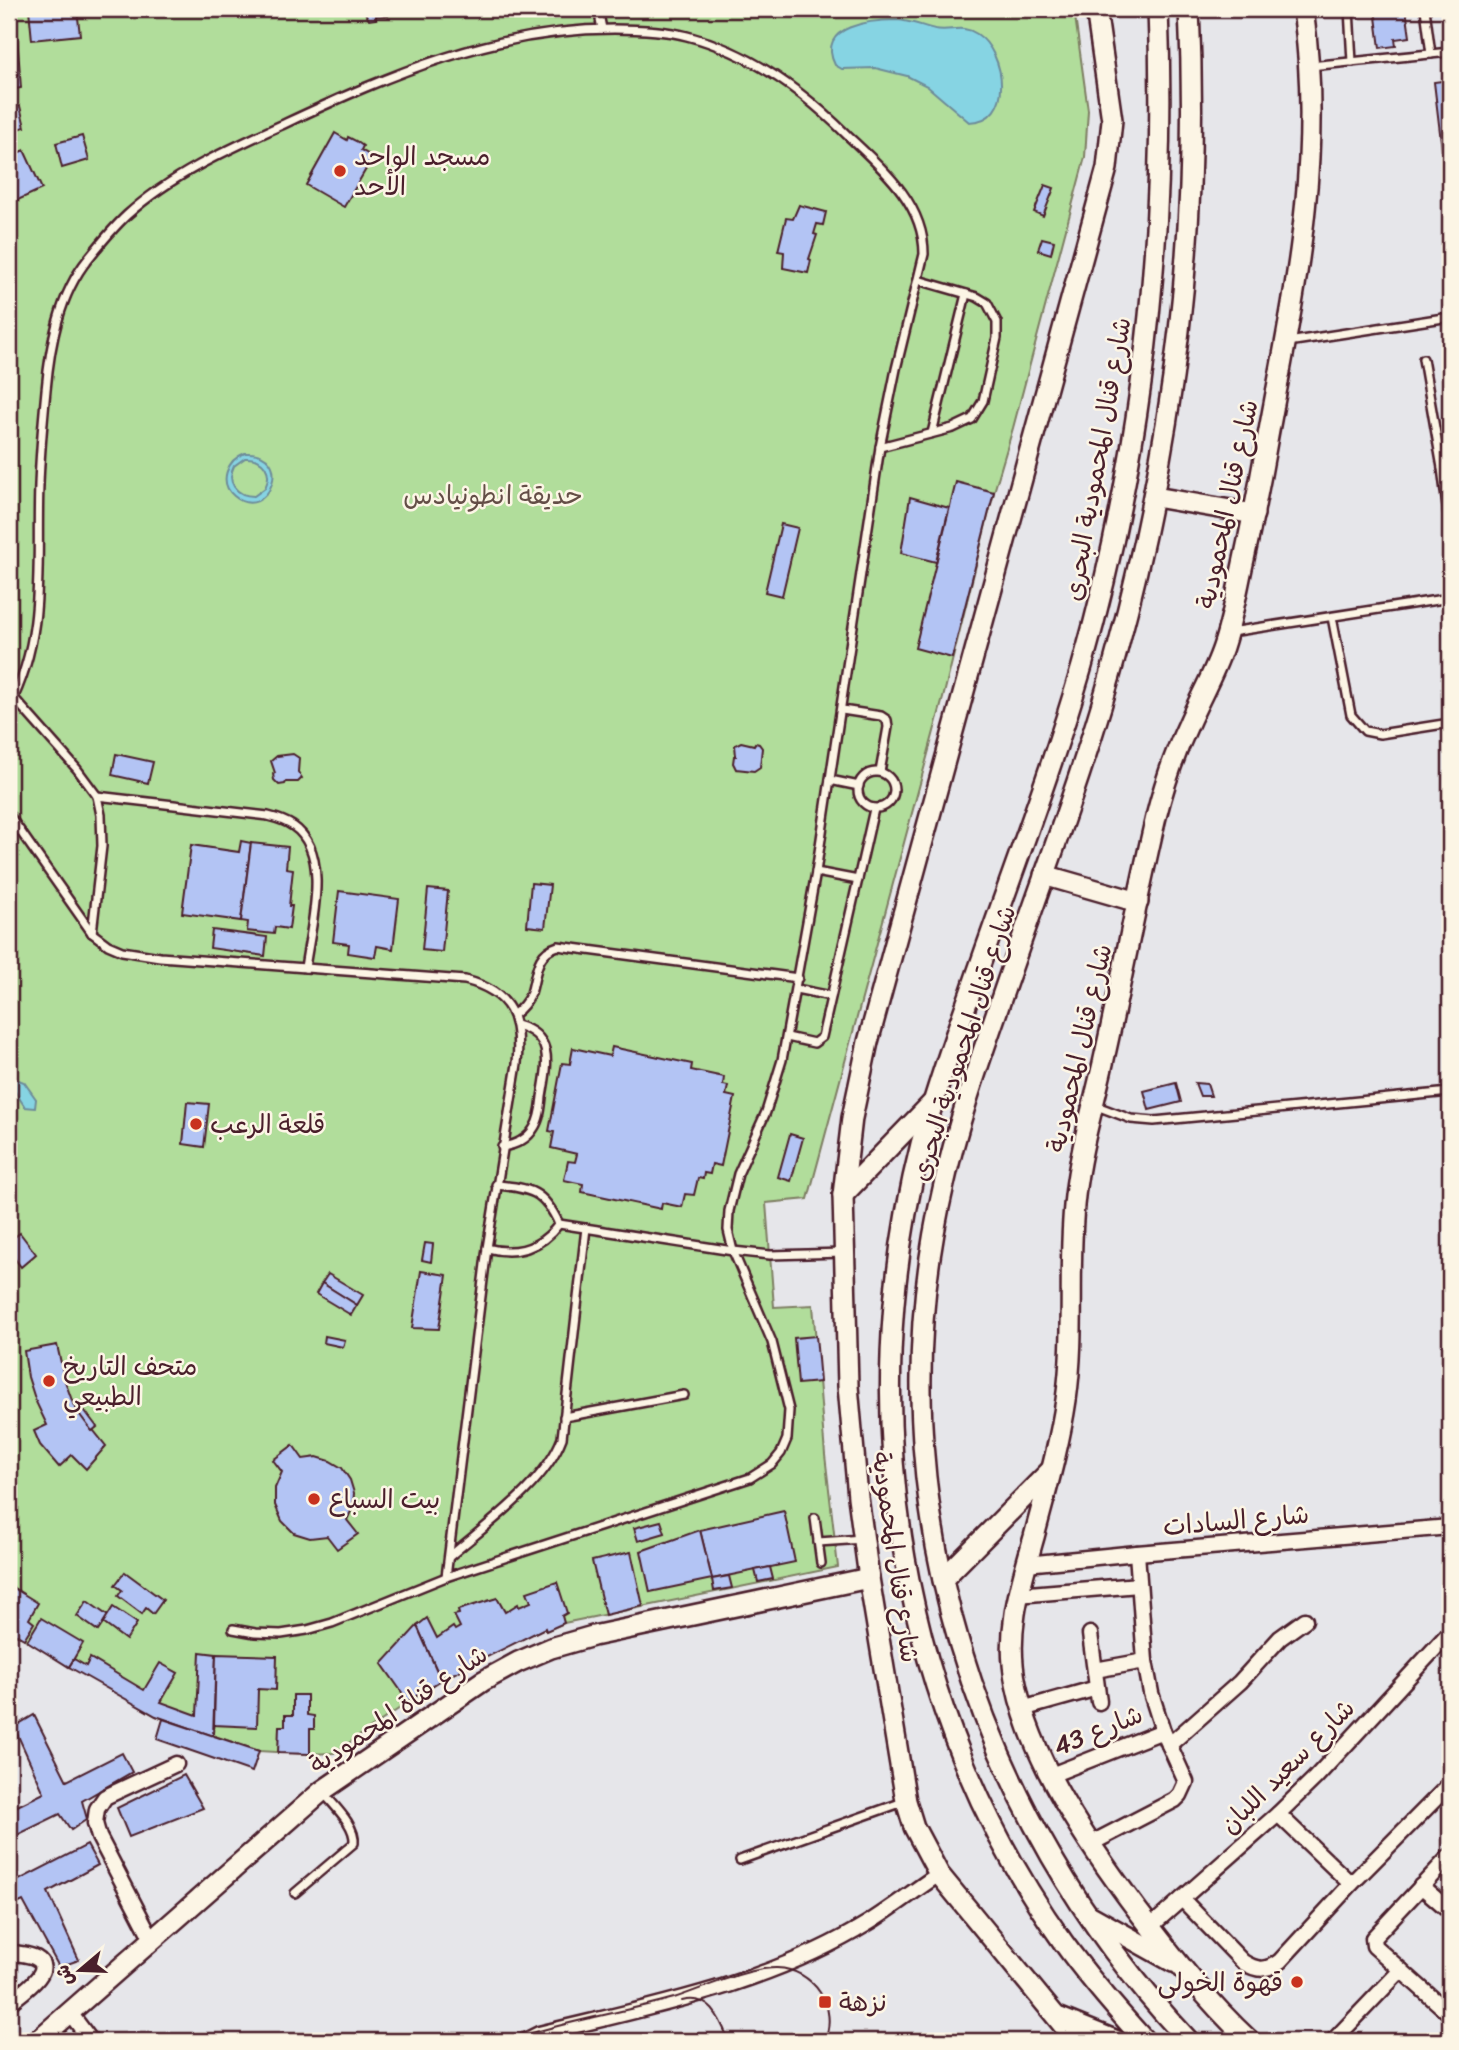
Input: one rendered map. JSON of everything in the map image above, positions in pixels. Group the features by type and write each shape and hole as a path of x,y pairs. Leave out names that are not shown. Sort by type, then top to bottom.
{"main road":[{"name":"شارع قنال المحمودية","path":"1076,2041 939,1874 920,1839 906,1801 863,1539 848,1386 843,1195 852,1118 868,1042 1107,167 1112,120 1096,9"},
{"name":"شارع قنال المحمودية البحرى","path":"1145,2041 1110,2002 1063,1941 1009,1853 955,1739 940,1696 905,1562 890,1425 891,1345 901,1242 917,1160 932,1102 1064,723 1097,610 1122,496 1142,381 1155,265 1160,162 1158,9"},
{"name":"شارع قنال المحمودية البحرى","path":"1189,9 1192,126 1185,275 1168,423 1155,497 1116,652 1086,753 976,1072 953,1147 933,1237 923,1330 922,1421 930,1508 943,1579 970,1681 1002,1762 1041,1841 1085,1913 1135,1981 1189,2041"},
{"name":"شارع قنال المحمودية","path":"1250,2041 1206,1997 1180,1965 1090,1844 1051,1776 1022,1709 1012,1653 1017,1595 1053,1468 1065,1407 1072,1347 1072,1237 1080,1162 1167,778 1188,724 1222,651 1227,633 1254,513 1287,342 1309,185 1309,66 1303,9"},
{"path":"1155,497 1254,513"},
{"path":"1044,875 1138,902"},
{"path":"843,1195 932,1102"},
{"path":"943,1579 1053,1468"},
{"name":"شارع قناة المحمودية","path":"37,2041 322,1791 483,1681 517,1662 551,1648 593,1636 869,1578"},
{"path":"1085,1913 1180,1965"},
{"path":"1056,2017 1117,2041"}],"street":[{"name":"شارع السادات","path":"1026,1564 1450,1527"},
{"path":"1090,1844 1175,1800 1184,1789 1185,1776 1166,1738 1151,1693 1145,1661 1137,1553"},
{"path":"1017,1595 1139,1585"},
{"name":"شارع 43","path":"1051,1776 1166,1738 1240,1682 1280,1638 1305,1619"},
{"name":"شارع سعيد اللبان","path":"1150,1927 1315,1778 1450,1632"},
{"path":"1022,1709 1098,1695 1090,1634"},
{"path":"1095,1670 1145,1661"},
{"path":"153,1941 94,1823 97,1809 105,1797 176,1764"},
{"path":"1182,1899 1243,1962 1252,1968 1272,1967 1280,1962 1351,1884 1450,1784"},
{"path":"1278,1814 1351,1884"},
{"path":"1450,1856 1374,1935 1373,1942 1450,2014"},
{"path":"525,2041 531,2036 673,2001 775,1968 867,1924 939,1874"},
{"path":"1421,1886 1450,1912"},
{"path":"9,1952 36,1958 43,1970 41,1977 9,2003"},
{"path":"1333,2041 1401,1970"},
{"path":"70,2013 91,2041"}],"lane":[{"path":"598,9 602,29"},
{"path":"1349,9 1352,62"},
{"path":"1425,9 1431,54"},
{"path":"9,708 25,670 32,642 40,579 39,485 48,358 57,324 69,292 85,263 107,237 128,215 198,167 326,104 427,63 535,34 628,29 684,35 750,60 790,85 849,136 907,198 924,239 924,254 880,447 842,710 787,1037 775,1087 732,1192 728,1230 733,1251 763,1318 785,1390 789,1410 787,1439 781,1453 761,1472 736,1483 446,1577 332,1623 281,1634 233,1629"},
{"path":"1309,66 1450,52"},
{"path":"880,447 963,425 972,419 986,388 998,338 997,322 987,303 918,280"},
{"path":"932,433 966,294"},
{"path":"1287,342 1450,317"},
{"path":"1423,359 1446,467 1450,530"},
{"path":"1227,633 1450,598"},
{"path":"1332,617 1351,715 1364,731 1380,734 1450,723"},
{"path":"14,698 77,769 97,796 102,846 92,933"},
{"path":"842,710 881,716 887,720 880,772"},
{"path":"880,772 891,779 895,790 891,802 874,809 859,798 859,786 867,775 880,772"},
{"path":"830,780 859,786"},
{"path":"97,796 268,816 292,824 309,844 316,870 305,968"},
{"path":"787,1037 814,1043 820,1040 874,809"},
{"path":"9,815 92,933 108,945 136,955 465,980 496,992 513,1016 519,1045 517,1064 487,1248 446,1577"},
{"path":"816,872 858,880"},
{"path":"513,1016 531,993 541,957 546,951 558,946 798,978"},
{"path":"796,989 831,996"},
{"path":"502,1147 521,1142 539,1119 548,1061 545,1047 536,1035 516,1025"},
{"path":"1093,1104 1131,1119 1154,1121 1450,1092"},
{"path":"496,1185 524,1188 538,1194 549,1205 559,1224"},
{"path":"559,1224 770,1255 844,1253"},
{"path":"487,1248 507,1251 527,1249 545,1239 559,1224"},
{"path":"449,1557 545,1470 562,1438 586,1228"},
{"path":"564,1417 684,1395"},
{"path":"815,1518 821,1563"},
{"path":"818,1542 863,1539"},
{"path":"295,1893 354,1843 355,1835 351,1828 322,1791"},
{"path":"740,1860 906,1801"}],"green space":[{"name":"حديقة انطونيادس","path":"9,9 1074,9 1088,110 1085,157 808,1199 766,1203 774,1307 813,1305 825,1455 838,1567 564,1623 546,1631 544,1628 441,1680 334,1753 259,1751 156,1716 9,1630"}],"water":[{"path":"897,20 941,30 966,29 987,43 999,70 1001,85 994,111 984,119 969,122 927,86 907,76 875,68 842,69 835,65 831,52 833,41 839,33 874,21"},
{"path":"245,453 261,455 270,463 272,484 266,494 257,501 246,502 234,496 226,484 229,466","holes":["245,458 262,463 268,476 265,488 254,496 238,491 231,477 234,466"]},
{"path":"16,1079 24,1082 36,1099 35,1108 25,1107 14,1090 13,1082"}],"building":[{"path":"9,9 15,9 21,88 9,90"},
{"path":"29,9 77,9 80,35 32,40"},
{"path":"363,9 392,11 388,16 376,16 376,19 369,20"},
{"path":"1375,9 1406,9 1410,37 1395,39 1396,46 1380,48"},
{"path":"1450,80 1450,217 1434,82"},
{"path":"20,106 25,127 9,131 9,109"},
{"name":"مسجد الواحد الأحد","path":"335,133 347,140 348,137 356,141 363,146 361,150 373,157 344,207 306,185"},
{"path":"82,136 89,160 62,168 56,143"},
{"path":"24,150 42,189 9,204 9,157"},
{"path":"1045,185 1054,188 1043,216 1034,212"},
{"path":"799,205 826,212 823,225 817,224 814,234 817,235 809,259 808,273 783,268 784,252 778,251 786,218 793,219"},
{"path":"1042,238 1054,241 1051,254 1038,250"},
{"path":"956,482 994,492 952,658 915,648"},
{"path":"910,497 949,508 936,562 901,553"},
{"path":"781,524 798,528 782,596 765,592"},
{"path":"741,742 759,744 762,748 760,767 754,771 736,769 733,763 736,756 735,745"},
{"path":"116,754 153,762 148,783 112,775"},
{"path":"293,754 299,758 298,772 302,778 298,782 279,785 274,780 271,761 277,756"},
{"path":"241,841 251,843 241,921 182,913 191,845 239,852"},
{"path":"251,843 288,847 286,868 293,869 289,929 275,927 274,934 247,931 248,922 241,921"},
{"path":"531,883 550,885 545,928 527,926"},
{"path":"428,889 448,891 442,952 422,950"},
{"path":"339,891 399,899 393,949 377,946 375,957 348,953 349,944 333,942"},
{"path":"212,930 267,937 265,956 210,948"},
{"path":"612,1047 692,1064 691,1070 724,1077 723,1085 728,1086 726,1095 735,1097 721,1166 712,1164 710,1174 704,1173 703,1179 698,1178 694,1195 685,1194 682,1207 662,1203 661,1209 582,1192 583,1184 564,1180 568,1161 575,1162 577,1154 551,1148 554,1132 549,1131 562,1063 570,1064 573,1048 610,1056"},
{"path":"1176,1083 1181,1102 1149,1110 1144,1091"},
{"path":"1195,1083 1207,1084 1211,1096 1200,1096"},
{"name":"قلعة الرعب","path":"187,1102 209,1104 204,1147 183,1144"},
{"path":"790,1134 803,1138 791,1181 778,1177"},
{"path":"20,1233 36,1254 21,1267 9,1251 9,1241"},
{"path":"425,1243 433,1244 431,1262 422,1260"},
{"path":"421,1271 447,1275 439,1329 412,1328"},
{"path":"328,1274 363,1295 357,1305 322,1283"},
{"path":"322,1283 357,1305 351,1315 316,1294"},
{"path":"325,1336 345,1340 343,1347 324,1343"},
{"path":"816,1336 820,1382 798,1384 794,1338"},
{"path":"57,1345 74,1406 106,1446 86,1469 72,1455 59,1467 40,1445 34,1431 47,1425 28,1377 24,1351"},
{"path":"82,1407 97,1427 92,1431 77,1411"},
{"name":"بيت السباع","path":"293,1445 303,1459 317,1457 330,1461 342,1468 350,1480 354,1493 353,1507 347,1520 358,1534 337,1549 327,1536 310,1538 294,1533 282,1521 275,1505 275,1488 282,1472 273,1460"},
{"path":"784,1511 795,1562 712,1579 700,1530"},
{"path":"661,1521 665,1533 638,1541 634,1528"},
{"path":"700,1530 712,1579 650,1592 641,1551"},
{"path":"631,1552 643,1606 605,1615 592,1561"},
{"path":"770,1567 773,1579 758,1582 755,1570"},
{"path":"125,1572 163,1600 153,1614 146,1608 142,1614 118,1596 122,1590 115,1585"},
{"path":"729,1576 732,1588 714,1591 712,1579"},
{"path":"557,1582 567,1613 562,1616 564,1623 546,1631 545,1628 445,1678 442,1671 438,1673 417,1626 427,1618 437,1638 453,1627 455,1630 460,1627 454,1615 459,1614 458,1610 497,1598 505,1612 518,1604 519,1607 531,1602 527,1592"},
{"path":"9,1585 38,1603 29,1619 34,1623 24,1639 9,1630"},
{"path":"87,1601 108,1616 98,1631 77,1616"},
{"path":"113,1607 137,1623 126,1640 103,1623"},
{"path":"41,1618 83,1643 69,1667 27,1641"},
{"path":"417,1626 441,1680 408,1701 382,1664"},
{"path":"200,1652 216,1654 213,1736 156,1716 69,1667 74,1659 86,1666 90,1658 144,1690 160,1663 178,1673 161,1702 197,1715"},
{"path":"216,1654 277,1656 276,1690 258,1689 257,1727 214,1725"},
{"path":"293,1695 307,1695 307,1715 314,1716 314,1729 310,1729 310,1754 278,1753 279,1726 285,1726 285,1715 293,1715"},
{"path":"34,1715 67,1781 122,1753 132,1772 82,1801 87,1819 71,1830 60,1814 9,1839 9,1810 44,1793 14,1727"},
{"path":"163,1719 259,1751 252,1772 157,1739"},
{"path":"184,1775 203,1808 129,1837 117,1808"},
{"path":"87,1845 98,1865 48,1892 79,1960 59,1967 23,1901 9,1908 9,1885"}],"tram line":[{"path":"521,2041 532,2033 567,2023 674,1998 753,1971 777,1968 802,1975 820,1992 828,2016 824,2041"},
{"path":"682,2001 700,2001 713,2010 729,2041"}],"place":[{"name":"مسجد الواحد الأحد","path":"340,171"},
{"name":"قلعة الرعب","path":"196,1124"},
{"name":"متحف التاريخ الطبيعي","path":"49,1381"},
{"name":"بيت السباع","path":"314,1499"},
{"name":"قهوة الخولى","path":"1297,1982"},
{"name":"نزهة","path":"825,2002"}]}
